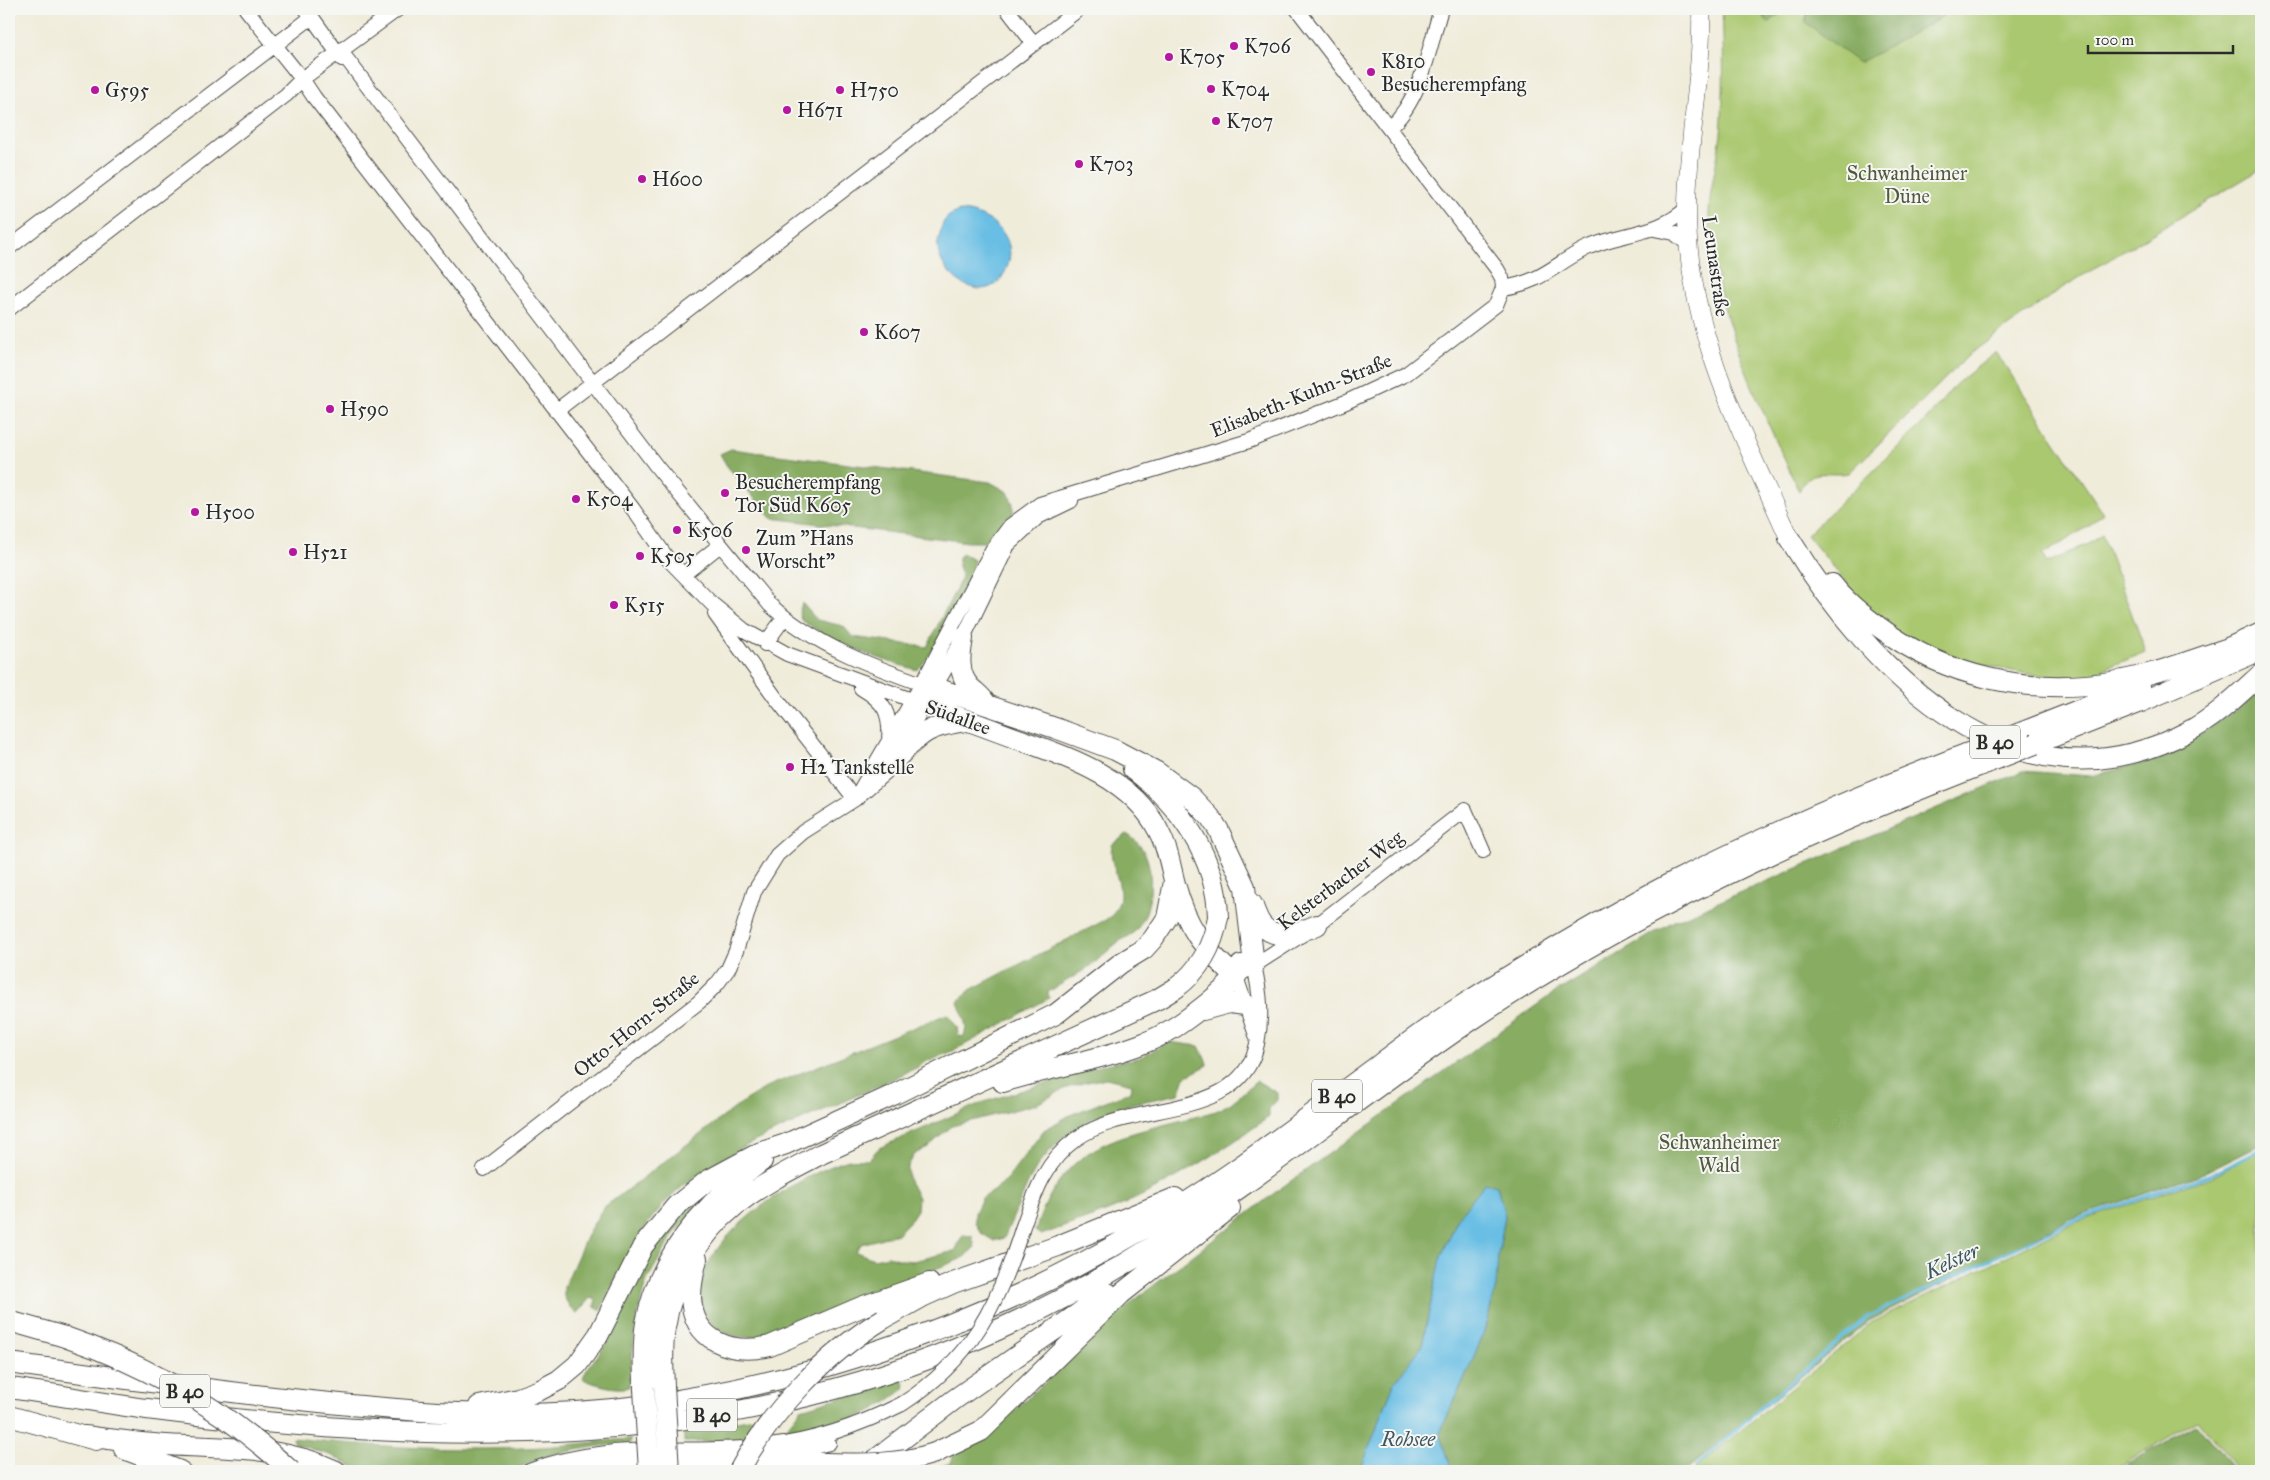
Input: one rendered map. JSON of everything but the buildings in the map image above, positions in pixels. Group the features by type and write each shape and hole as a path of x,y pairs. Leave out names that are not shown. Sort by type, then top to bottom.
{"highway":[{"name":"B 40","path":"1793,535 1840,596 1904,646 1953,668 2005,682 2054,687 2114,682 2148,674 2229,648"},
{"name":"B 40","path":"1793,535 1837,610 1884,664 1949,716 1984,736 2012,748 2060,758 2081,759 2124,755 2146,750 2188,732 2208,720 2261,674"},
{"name":"B 40","path":"9,1388 141,1408 226,1418 400,1432 506,1433 598,1429 681,1420 773,1403 890,1371 951,1350 1048,1306 1160,1242 1480,1014 1623,927 1762,857 1980,757 2028,738 2261,633"},
{"path":"964,638 960,666 964,679 980,695 987,706"},
{"name":"B 40","path":"2028,738 2141,702 2261,650"},
{"name":"Südallee","path":"924,694 987,706 1096,743"},
{"name":"Südallee","path":"924,694 970,721 1074,761 1106,777 1120,787 1145,809 1157,826 1168,853 1174,882"},
{"path":"892,751 913,741 932,727 970,721"},
{"path":"1096,743 1115,750 1157,772 1201,806 1218,829 1246,887 1258,920 1263,927 1270,931 1292,934 1317,925"},
{"path":"649,1471 654,1387 670,1306 679,1281 700,1245 718,1222 735,1205 780,1175 1158,999 1189,977 1207,954 1218,917 1217,899 1211,874 1188,827 1148,782 1096,743"},
{"name":"B 40","path":"9,1362 140,1382 397,1410 510,1415 627,1407 720,1392 838,1363 962,1320 1041,1285 1128,1239 1231,1172 1447,1015 1568,940 1669,884 1754,843 1907,776 1980,757"},
{"path":"1174,882 1188,923 1216,960 1236,977"},
{"path":"397,1410 494,1403 525,1396 559,1380 577,1365 591,1347 637,1256 666,1216 692,1192 722,1171 759,1153 786,1144 893,1096 1056,1014 1122,963 1144,949 1153,939 1167,918 1174,894 1174,882"},
{"path":"1246,887 1248,938 1254,965"},
{"path":"920,1109 1022,1076 1145,1043 1163,1034 1196,1012 1236,977 1248,938"},
{"path":"1200,941 1223,953 1239,951 1248,938"},
{"path":"1196,1012 1223,1004 1246,1005"},
{"name":"B 40","path":"861,1471 955,1399 1218,1219 1300,1152 1342,1112"},
{"path":"669,1471 654,1387 646,1324 658,1285 680,1243 697,1218 716,1198 747,1171 786,1144"},
{"path":"734,1466 803,1385 839,1350 882,1320 924,1296 970,1277 1096,1232 1231,1172"},
{"path":"734,1466 894,1463 935,1453 981,1431 1121,1294 1218,1219"},
{"path":"700,1245 691,1290 694,1312 702,1328 712,1339 735,1349 754,1349 770,1346 940,1279 970,1277"},
{"name":"B 40","path":"9,1321 65,1337 127,1360 164,1378 227,1419 290,1471"},
{"path":"9,1416 84,1436 180,1471"},
{"path":"84,1436 150,1444 268,1450 300,1457 336,1471"}],"main road":[{"name":"Leunastraße","path":"1701,9 1701,47 1687,208 1688,244 1694,288 1702,326 1725,392 1766,486 1793,535"}],"street":[{"name":"Südallee","path":"246,9 302,79 556,411 700,592 731,620 765,644 837,673 924,694"},
{"path":"9,309 286,95 302,79 398,9"},
{"path":"1007,9 1034,44"},
{"path":"556,411 1079,9"},
{"path":"1297,9 1390,126 1497,269 1502,278 1502,288 1536,280 1586,249 1654,229 1674,220 1687,208"},
{"path":"1390,126 1398,119 1411,100 1441,9"},
{"name":"Südallee","path":"309,13 669,481 761,595 784,618 814,638 924,694"},
{"path":"9,248 275,44 309,13"},
{"path":"286,95 298,92 314,97"},
{"path":"1654,229 1674,233 1688,244"},
{"name":"Elisabeth-Kuhn-Straße","path":"924,694 992,550 1010,526 1032,509 1050,500 1113,484 1249,441 1395,380 1416,368 1489,312 1500,299 1502,288"},
{"name":"Elisabeth-Kuhn-Straße","path":"924,694 964,638 993,573 1008,545 1016,535 1038,517 1113,484"},
{"path":"684,574 720,545"},
{"name":"Südallee","path":"700,592 745,656 855,799"},
{"path":"765,644 784,618"},
{"path":"843,654 837,673 874,696 884,705 889,721 892,751"},
{"name":"Otto-Horn-Straße","path":"484,1169 699,1002 717,984 736,951 754,892 777,854 804,832 855,799 874,784 924,694"},
{"name":"Kelsterbacher Weg","path":"1236,977 1317,925 1465,810 1483,851"},
{"path":"566,1471 621,1463 734,1466 781,1456 806,1450 862,1429 920,1393 951,1365 977,1334 1010,1267 1040,1183 1059,1154 1076,1139 1108,1122 1201,1100 1225,1091 1247,1071 1253,1060 1258,1040 1261,1011 1254,965"},
{"path":"1236,977 1258,1040"},
{"path":"530,1471 564,1459 611,1451 738,1448 786,1444 840,1431 902,1404"}],"green space":[{"name":"Schwanheimer Düne","path":"1722,9 1760,9 1768,23 1786,9 2261,9 2261,169 2062,288 1971,353 1849,473 1814,475 1804,483 1799,491 1741,359 1720,291 1713,256 1709,210 1721,134 1723,103"},
{"path":"1760,9 1786,9 1768,23"},
{"path":"1808,9 1947,9 1942,17 1859,63 1805,22"},
{"path":"1996,352 2103,513 2089,526 2042,555 2047,563 2094,541 2102,534 2146,652 2082,678 2033,675 1967,662 1912,644 1868,610 1807,535 1925,421 1956,384"},
{"path":"731,449 990,482 1008,492 1013,504 1013,515 987,542 968,542 771,518 727,466 720,454"},
{"path":"963,554 974,560 966,584 942,635 917,670 857,650 801,620 799,613 802,603 817,620 843,626 853,637 927,647 962,577 958,557"},
{"name":"Schwanheimer Wald","path":"2261,693 2261,1144 2199,1175 2071,1219 1869,1321 1685,1471 1452,1471 1440,1433 1482,1338 1496,1287 1498,1256 1505,1216 1497,1186 1459,1216 1440,1259 1422,1346 1394,1383 1360,1471 930,1471 950,1463 955,1452 990,1433 1132,1302 1281,1188 1548,997 1672,922 2023,771 2091,776 2165,757"},
{"path":"1127,834 1140,846 1149,865 1150,872 1150,896 1146,913 1138,927 1131,934 1117,943 1097,961 1048,992 1049,998 989,1032 953,1051 929,1060 878,1086 745,1146 704,1170 685,1184 652,1218 630,1252 600,1311 594,1306 596,1300 590,1298 577,1313 571,1309 564,1297 564,1287 588,1233 603,1208 747,1099 771,1085 947,1014 957,1027 958,1035 963,1037 966,1029 958,1002 970,990 1111,917 1120,898 1119,883 1111,852 1112,845"},
{"path":"1169,1042 1199,1046 1208,1065 1185,1077 1179,1094 1131,1104 1094,1117 1061,1139 1040,1162 1028,1183 1004,1238 994,1241 981,1233 975,1223 975,1213 982,1198 1002,1185 1044,1130 1070,1115 1131,1091 1132,1084 1106,1078 1083,1083 1064,1089 1037,1104 952,1126 928,1147 915,1154 908,1166 908,1179 918,1198 917,1210 909,1222 897,1234 861,1244 856,1252 874,1259 888,1256 913,1261 955,1251 963,1235 972,1236 975,1247 963,1258 869,1294 798,1325 761,1336 741,1337 728,1334 717,1328 707,1318 701,1296 704,1274 715,1252 733,1231 755,1212 779,1194 804,1179 828,1167 849,1160 868,1160 879,1148 981,1103 1107,1064 1139,1058"},
{"path":"1257,1081 1277,1093 1277,1100 1269,1109 1269,1117 1233,1142 1178,1176 1120,1206 1041,1235 1035,1231 1048,1198 1065,1174 1084,1156 1105,1144 1129,1134 1216,1111 1231,1103"},
{"path":"2261,1148 2261,1471 2239,1471 2198,1420 2111,1471 1697,1471 1695,1468 1871,1323 2074,1223 2211,1177"},
{"path":"703,1196 702,1200 673,1235 647,1280 635,1327 629,1387 612,1388 583,1379 587,1370 606,1344 637,1277 654,1247 675,1220"},
{"path":"902,1379 905,1384 904,1389 879,1407 863,1415 828,1427 778,1438 801,1409"},
{"path":"754,1418 752,1427 743,1441 684,1442 684,1430"},
{"path":"2197,1424 2236,1471 2115,1471"},
{"path":"293,1438 355,1444 449,1449 543,1447 630,1439 630,1444 600,1446 553,1454 510,1471 361,1471 333,1456 294,1443"}],"water":[{"path":"961,211 974,213 995,224 1008,242 1010,253 1008,265 1002,277 994,285 984,289 964,284 954,277 946,269 938,249 944,221 949,216"},
{"name":"Rohsee","path":"1485,1183 1497,1186 1505,1216 1498,1256 1496,1287 1482,1338 1440,1433 1452,1471 1360,1471 1394,1383 1422,1346 1440,1259 1459,1216"}],"waterway":[{"name":"Kelster","path":"1696,1466 1767,1402 1867,1317 2073,1221 2209,1175 2261,1149"}],"place":[{"name":"K706","path":"1234,46"},
{"name":"K705","path":"1169,57"},
{"name":"K810 Besucherempfang","path":"1371,72"},
{"name":"K704","path":"1211,89"},
{"name":"G595","path":"95,90"},
{"name":"H750","path":"840,90"},
{"name":"H671","path":"787,110"},
{"name":"K707","path":"1216,121"},
{"name":"K703","path":"1079,164"},
{"name":"H600","path":"642,179"},
{"name":"K607","path":"864,332"},
{"name":"H590","path":"330,409"},
{"name":"Besucherempfang Tor Süd K605","path":"725,493"},
{"name":"K504","path":"576,499"},
{"name":"H500","path":"195,512"},
{"name":"K506","path":"677,530"},
{"name":"Zum \"Hans Worscht\"","path":"746,550"},
{"name":"H521","path":"293,552"},
{"name":"K505","path":"640,556"},
{"name":"K515","path":"614,605"},
{"name":"H2 Tankstelle","path":"790,767"}]}
